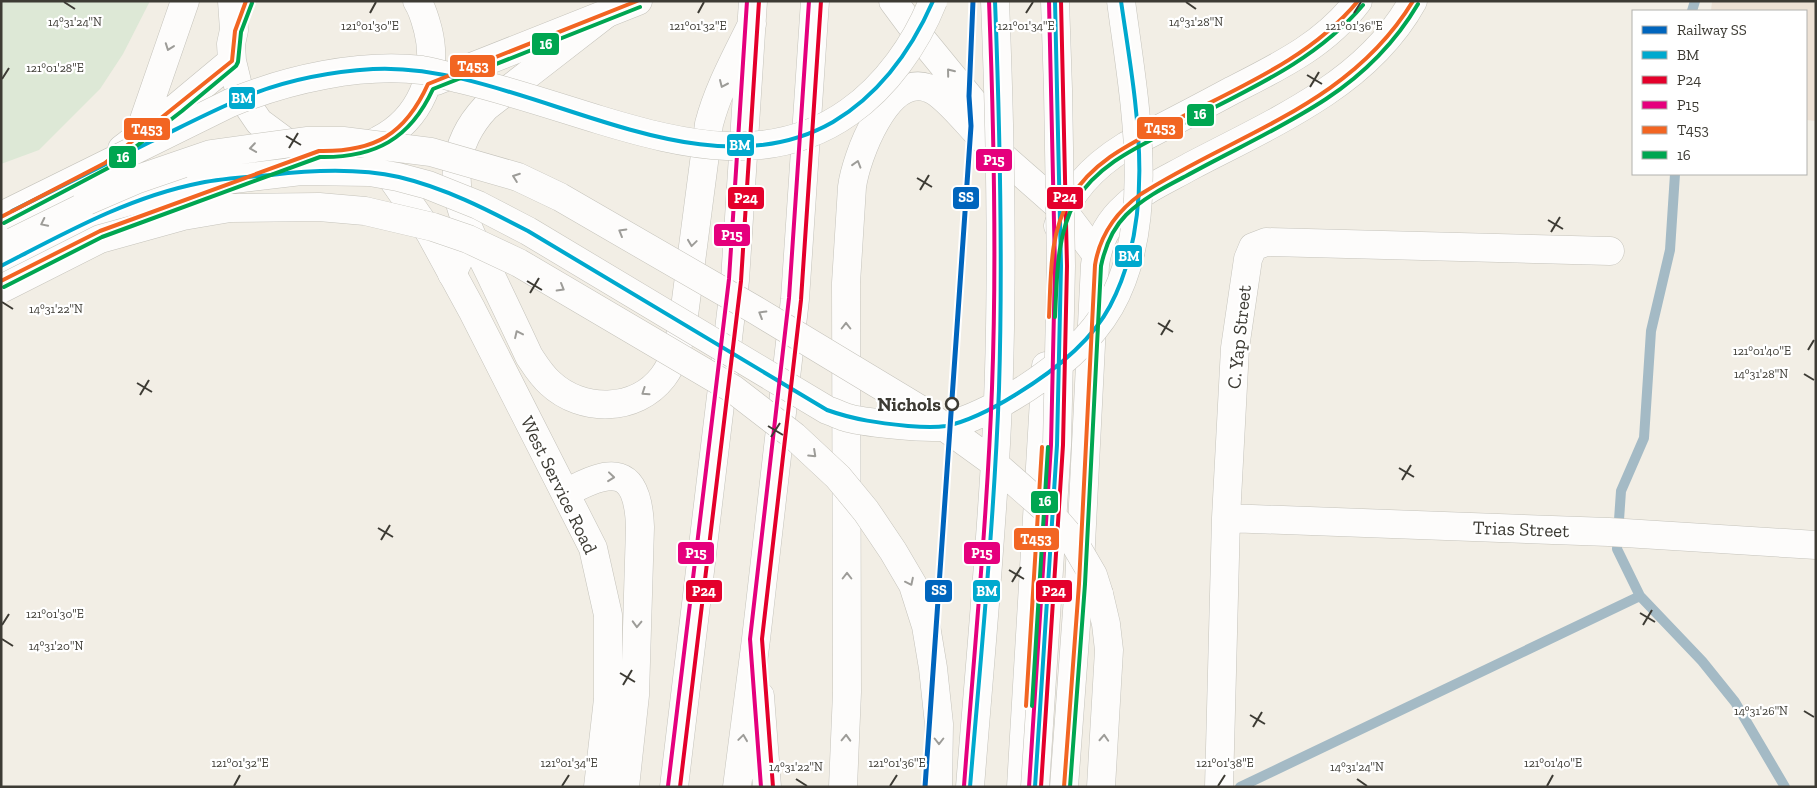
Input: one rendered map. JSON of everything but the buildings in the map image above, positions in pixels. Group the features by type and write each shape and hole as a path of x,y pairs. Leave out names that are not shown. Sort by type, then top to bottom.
{"main road":[{"path":"138,137 185,1"},
{"path":"232,1 234,30 232,61 240,94 259,122 286,142 319,151 341,152 363,148 389,135 411,116 428,84 432,47 424,10 417,1"},
{"path":"234,30 246,1"},
{"path":"428,84 638,1"},
{"path":"736,787 756,639 795,299 815,1"},
{"path":"892,1 1064,210 1096,254"},
{"path":"1,216 230,103 253,94 292,83 348,72 422,70 479,84 641,132 690,143 731,147 754,146 790,140 827,126 860,104 875,91 910,46 933,1"},
{"path":"970,787 996,443 1000,283 998,88 994,1"},
{"path":"1034,787 1057,445 1061,266 1055,1"},
{"path":"1,266 85,223 146,198 200,184 301,171 370,172 428,185 478,205 528,231 828,410 846,418 881,423 944,427 993,408 1039,379 1062,361 1095,329 1119,288 1126,267 1136,221 1138,143 1121,1"},
{"path":"1021,787 1053,262 1055,242 1064,210 1080,183 1104,160 1126,146 1307,50 1335,28 1358,1"},
{"path":"1064,787 1079,584 1096,254 1111,223 1126,205 1176,174 1285,116 1337,84 1361,65 1386,40 1413,1"},
{"path":"606,14 501,94 476,118 466,134 457,169 460,198 468,226 529,356 538,371 550,384 564,393 593,405 611,405 627,402 641,396 663,376 679,345 709,124 714,106 752,13"},
{"path":"674,787 735,280 752,13"},
{"path":"1,216 105,164 232,61"},
{"path":"843,787 847,692 846,283 852,187 860,152 875,123 892,99 915,86 928,88 940,96 983,139 1064,210"},
{"name":"West Service Road","path":"411,116 414,166 430,234"},
{"path":"1,244 130,183 211,154 306,141 344,141 431,152 518,177 560,196 757,311 921,410 990,460 1047,510 1072,539 1093,575 1106,624 1109,650 1101,787"},
{"name":"West Service Road","path":"363,148 392,177 430,234 566,492 593,548 608,615 608,699 598,787"},
{"path":"1,281 100,231 319,151"},
{"path":"421,195 468,226"},
{"path":"162,208 258,206 346,210 430,234"},
{"path":"1,289 100,239 183,216 230,208 319,208 365,211 433,227 468,239 519,263 733,389 801,443 838,477 866,511 913,585 926,626 939,724 938,787"},
{"path":"452,274 468,226"},
{"name":"C. Yap Street","path":"1219,776 1226,518 1235,348 1248,259 1253,247 1266,242 1610,251"},
{"path":"566,492 596,478 611,476 618,477 630,485 638,501 640,527 635,695 625,787"},
{"name":"Trias Street","path":"1226,518 1609,532 1816,545"},
{"path":"756,639 767,787"}],"shaded area":[{"path":"1712,1 1816,1 1816,121 1807,120 1807,10 1711,10"}],"green space":[{"path":"1,1 150,1 123,54 100,89 39,150 1,164"}],"waterway":[{"path":"1692,10 1695,1"},
{"path":"1675,175 1670,250 1651,331 1644,438 1621,491 1617,549 1640,596 1702,661 1735,702 1785,787"},
{"path":"1240,787 1640,596"}],"rail line":[{"name":"SS","path":"925,787 971,126 969,96 973,1"}],"transit line":[{"name":"T453","path":"1,217 105,163 232,61 235,31 246,1"},
{"name":"T453","path":"1,281 100,231 319,151 356,148 372,144 398,128 419,102 428,84 637,1"},
{"name":"P15","path":"668,786 729,279 747,1"},
{"name":"P24","path":"680,787 741,281 759,1"},
{"name":"P15","path":"761,787 750,639 789,298 809,1"},
{"name":"P24","path":"773,787 762,639 801,300 821,1"},
{"name":"BM","path":"12,211 219,109 263,90 318,76 373,69 429,72 487,85 606,122 665,138 723,146 779,142 833,122 865,98 879,85 904,54 933,1"},
{"name":"P15","path":"964,786 984,538 992,388 994,194 989,1"},
{"name":"BM","path":"970,787 991,538 999,389 1001,292 995,1"},
{"name":"P15","path":"1029,787 1051,445 1055,266 1049,1"},
{"name":"BM","path":"1035,787 1057,445 1061,266 1055,1"},
{"name":"P24","path":"1041,787 1063,445 1067,266 1061,1"},
{"name":"BM","path":"1,266 98,217 174,189 218,180 303,172 352,171 383,174 399,177 449,193 528,231 827,410 857,419 887,424 922,427 955,424 982,414 999,405 1056,367 1081,345 1102,320 1125,270 1134,233 1139,194 1139,155 1137,116 1121,1"},
{"name":"T453","path":"1049,317 1052,256 1058,226 1070,199 1090,173 1115,153 1129,145 1247,84 1295,56 1318,40 1358,1"},
{"name":"T453","path":"1064,787 1079,584 1095,265 1101,243 1117,216 1141,194 1178,172 1253,134 1325,92 1357,66 1387,37 1413,1"},
{"name":"16","path":"4,223 108,168 182,111 236,66 241,32 252,3"},
{"name":"16","path":"1070,787 1085,584 1101,266 1110,239 1126,215 1147,198 1292,120 1340,89 1378,57 1399,32 1418,4"},
{"name":"16","path":"1055,317 1057,273 1064,229 1075,202 1096,176 1136,148 1278,74 1323,43 1363,5"},
{"name":"16","path":"4,287 102,237 320,157 358,154 374,149 402,133 424,106 433,89 640,7"},
{"name":"T453","path":"1026,706 1042,447"},
{"name":"16","path":"1032,706 1048,447"}],"place":[{"name":"Nichols","path":"952,404"}]}
